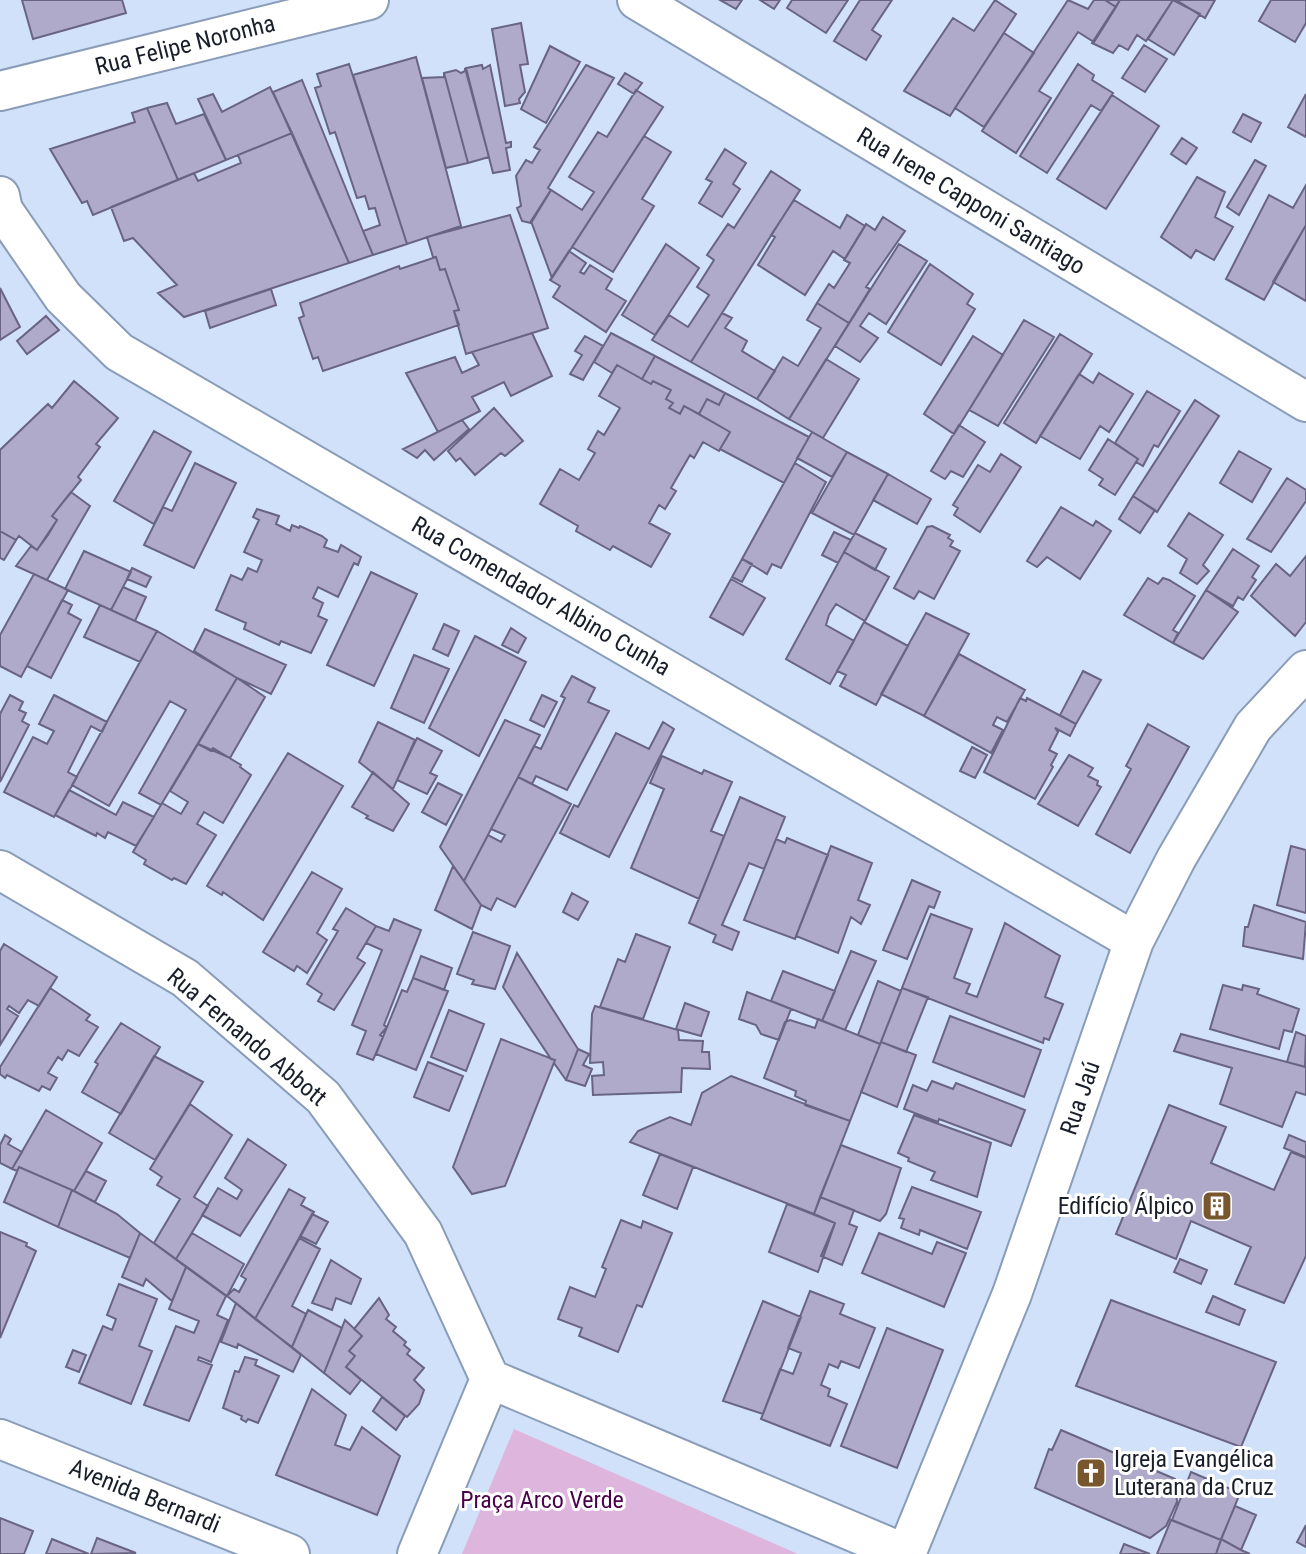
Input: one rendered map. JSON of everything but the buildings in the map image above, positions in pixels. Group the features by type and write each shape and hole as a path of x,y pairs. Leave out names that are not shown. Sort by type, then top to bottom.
{"street":[{"name":"Rua Felipe Noronha","path":"0,91 369,0"},
{"name":"Rua Irene Capponi Santiago","path":"637,0 1306,402"},
{"name":"Rua Comendador Albino Cunha","path":"0,196 3,210 63,297 119,352 1134,941"},
{"name":"Rua Jaú","path":"906,1554 1012,1294 1134,941 1177,859 1253,727 1306,670"},
{"name":"Rua Fernando Abbott","path":"0,870 185,978 323,1097 423,1233 490,1378"},
{"path":"416,1554 490,1378 906,1554"},
{"name":"Avenida Bernardi","path":"0,1439 290,1554"}],"green space":[{"name":"Praça Arco Verde","path":"514,1429 798,1554 462,1554"}],"place":[{"name":"Edifício Álpico","path":"1217,1206"},
{"name":"Igreja Evangélica Luterana da Cruz","path":"1091,1473"}]}
